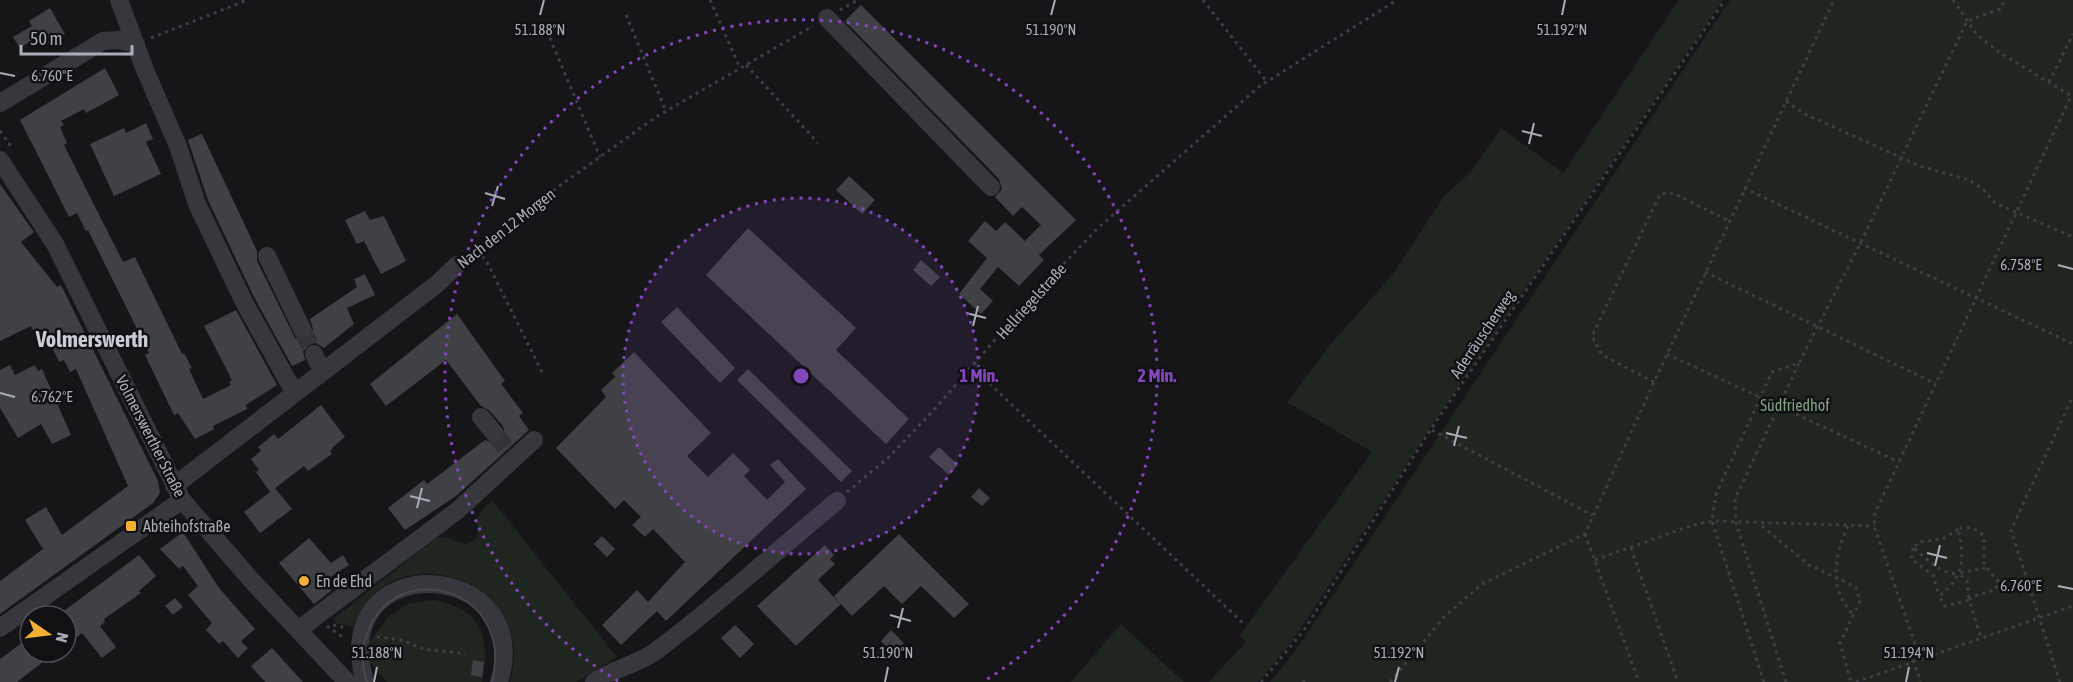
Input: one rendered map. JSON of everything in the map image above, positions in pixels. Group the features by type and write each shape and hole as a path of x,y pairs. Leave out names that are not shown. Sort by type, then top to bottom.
{"street":[{"path":"119,0 178,146 197,204 244,302 294,392"},
{"path":"827,18 991,188"},
{"path":"0,103 104,41 119,40 136,44"},
{"name":"Volmerswerther Straße","path":"0,160 55,244 178,493 298,630 358,680"},
{"path":"267,256 302,329"},
{"name":"Nach den 12 Morgen","path":"178,493 294,392 437,284 457,265"},
{"path":"314,354 322,371"},
{"path":"481,417 494,433"},
{"path":"298,630 458,510 512,457 534,440"},
{"path":"0,628 178,493"},
{"path":"594,682 610,670 652,654 721,600 837,501"},
{"path":"358,680 359,664 355,636 373,608 386,596 400,589 431,583 458,588 478,599 494,619 503,652 499,682"}],"path":[{"path":"136,44 247,0"},
{"path":"710,0 740,68"},
{"name":"Nach den 12 Morgen","path":"457,265 600,156 666,111 858,0"},
{"path":"1203,0 1266,82"},
{"name":"Hellriegelstraße","path":"837,501 889,456 973,368 1034,295 1098,228 1266,82 1397,0"},
{"name":"Aderräuscherweg","path":"1261,682 1304,630 1431,429 1725,0"},
{"path":"1640,682 1586,534 1592,515 1834,0"},
{"path":"1920,658 1874,526 1875,513 2072,97 1999,52 1977,35 1953,0"},
{"path":"1786,682 1736,523 1735,499 1799,363 1860,244 1967,21 2000,9 2005,0"},
{"path":"626,15 666,111"},
{"path":"547,31 600,156"},
{"path":"2049,82 2073,34"},
{"path":"745,65 818,143"},
{"path":"1786,101 1806,114 1901,158 1977,183 1995,203 2073,237"},
{"path":"1744,188 2073,344"},
{"path":"1654,382 1602,355 1592,336 1659,194 1673,193 1729,221"},
{"path":"478,249 488,264 544,376"},
{"path":"1705,272 1936,384"},
{"path":"0,315 71,276"},
{"path":"1667,354 1761,400 1899,462"},
{"path":"1764,682 1713,521 1716,494 1772,372 1799,363"},
{"path":"973,368 1244,624"},
{"path":"2060,682 2011,530 2073,396"},
{"path":"1431,429 1592,515"},
{"path":"1595,560 1693,525 1713,521 1760,525 1874,526"},
{"path":"1760,525 1809,565 1856,587 1860,601 1855,616 1840,643 1853,682 2073,606"},
{"path":"1849,526 1840,544 1836,576 1841,599 1855,616"},
{"path":"1939,596 1953,584 1959,573 1963,555 1959,529"},
{"path":"1959,529 1974,529 1984,537 1985,568 1997,577 1999,585 1995,590 1945,606 1939,596 1933,575 1911,559 1913,548 1919,542 1943,539 1959,529"},
{"path":"1390,682 1444,617 1482,584 1586,534"},
{"path":"1631,548 1678,682"},
{"path":"1913,548 1952,574 1985,568"},
{"path":"1959,573 1968,584 1969,600 1981,637"},
{"path":"355,636 336,625 326,625 355,636 401,639 424,649 466,654"},
{"path":"1913,660 1921,682"}],"green space":[{"path":"1679,0 1723,0 1430,428 1294,639 1258,682 1209,682 1246,642 1240,635 1372,452 1287,402 1330,345 1393,274 1445,195 1471,172 1501,128 1563,173"},
{"name":"Südfriedhof","path":"1730,0 2073,0 2073,682 1270,682 1296,650"},
{"path":"493,501 617,657 576,682 510,682 514,650 506,621 489,598 467,583 441,575 414,575 389,583 368,600 353,627 336,623 333,619 435,539 446,537 466,545 478,537 479,516 484,508"},
{"path":"432,600 462,610 479,627 485,651 482,682 387,682 368,660 370,641 388,617 408,604"},
{"path":"1121,624 1184,682 1071,682"}],"building":[{"path":"861,5 1076,220 1039,255 1044,260 1019,286 998,267 980,289 993,301 981,314 959,294 987,258 968,241 985,221 996,231 1005,222 1025,241 1041,225 1022,207 1013,216 995,197 1002,189 999,179 845,21"},
{"path":"50,8 65,34 44,46 38,36 20,48 13,37 32,26 29,21"},
{"path":"105,68 119,95 86,113 84,109 61,121 64,125 60,127 67,143 64,145 123,262 135,257 182,354 184,353 192,368 189,369 203,399 231,385 229,382 232,380 204,326 236,310 277,385 246,405 247,409 213,426 214,429 195,439 178,413 174,415 145,355 149,353 88,230 86,231 77,213 69,217 20,120"},
{"path":"146,123 153,139 146,142 161,174 114,196 90,144 124,128 126,133"},
{"path":"202,134 257,251 257,261 295,338 302,340 311,336 313,329 310,319 357,287 354,279 365,274 375,295 347,308 354,324 324,348 316,343 309,344 303,352 305,360 292,366 254,297 208,200 188,140"},
{"path":"849,176 875,200 862,214 836,190"},
{"path":"0,184 34,232 21,242 57,287 61,285 158,481 160,493 153,503 0,614 0,581 43,549 25,520 46,507 62,535 128,486 76,369 70,372 64,360 59,362 47,336 38,341 31,326 0,341"},
{"path":"365,211 370,220 384,216 406,261 381,274 364,241 357,244 345,220"},
{"path":"748,228 856,328 836,350 909,419 886,444 706,275"},
{"path":"921,260 940,277 931,286 913,270"},
{"path":"677,307 735,368 720,383 661,322"},
{"path":"457,314 505,381 501,384 523,413 519,416 529,430 456,496 405,530 388,508 424,480 427,484 485,440 496,444 505,436 503,426 489,410 481,406 446,360 386,406 370,384"},
{"path":"634,352 711,433 687,456 708,477 733,453 750,470 744,476 767,500 785,482 770,465 778,459 806,489 666,621 657,611 621,645 602,625 637,590 648,602 685,562 653,529 645,537 632,525 641,517 624,500 615,509 556,448 606,397 601,390 615,377 612,373"},
{"path":"10,365 15,375 35,365 38,371 42,369 71,435 52,444 41,424 18,438 0,408 0,370"},
{"path":"748,369 852,471 841,482 737,380"},
{"path":"321,405 345,437 333,447 330,452 332,454 308,471 304,466 270,492 256,472 259,470 251,459 261,451 258,447 274,434 278,439"},
{"path":"939,447 958,465 949,475 929,457"},
{"path":"275,488 292,509 260,533 244,512"},
{"path":"979,488 990,498 982,506 971,497"},
{"path":"183,532 219,588 255,629 241,641 248,648 238,658 223,641 219,644 206,630 212,623 188,595 198,586 183,566 179,569 160,549"},
{"path":"899,534 969,604 954,618 921,586 902,604 884,586 852,616 841,604 796,646 757,606 825,545 834,555 830,559 835,564 818,580 840,604 834,596"},
{"path":"602,536 615,549 607,557 594,544"},
{"path":"309,538 331,563 343,555 349,565 329,578 332,582 328,586 332,590 314,604 279,563"},
{"path":"139,555 156,576 139,591 141,593 104,619 105,622 100,626 116,647 102,658 82,633 78,636 78,604 73,604"},
{"path":"175,598 183,607 173,615 165,606"},
{"path":"735,625 754,644 740,658 721,638"},
{"path":"891,630 904,643 893,654 881,641"},
{"path":"18,646 18,664 40,664 17,682 0,682 0,659"},
{"path":"272,648 303,682 265,682 251,666"},
{"path":"473,660 484,662 482,677 471,675"}],"tunnel":[{"path":"302,329 314,354"},
{"path":"494,433 511,455"}],"tram line":[{"path":"367,682 363,665 363,648 366,637 380,611 400,596 424,589 448,592 470,604 486,623 495,649 492,682"}],"place":[{"name":"Abteihofstraße","path":"131,526"},
{"name":"En de Ehd","path":"304,581"}],"district":[{"name":"Volmerswerth","path":"92,339"}]}
